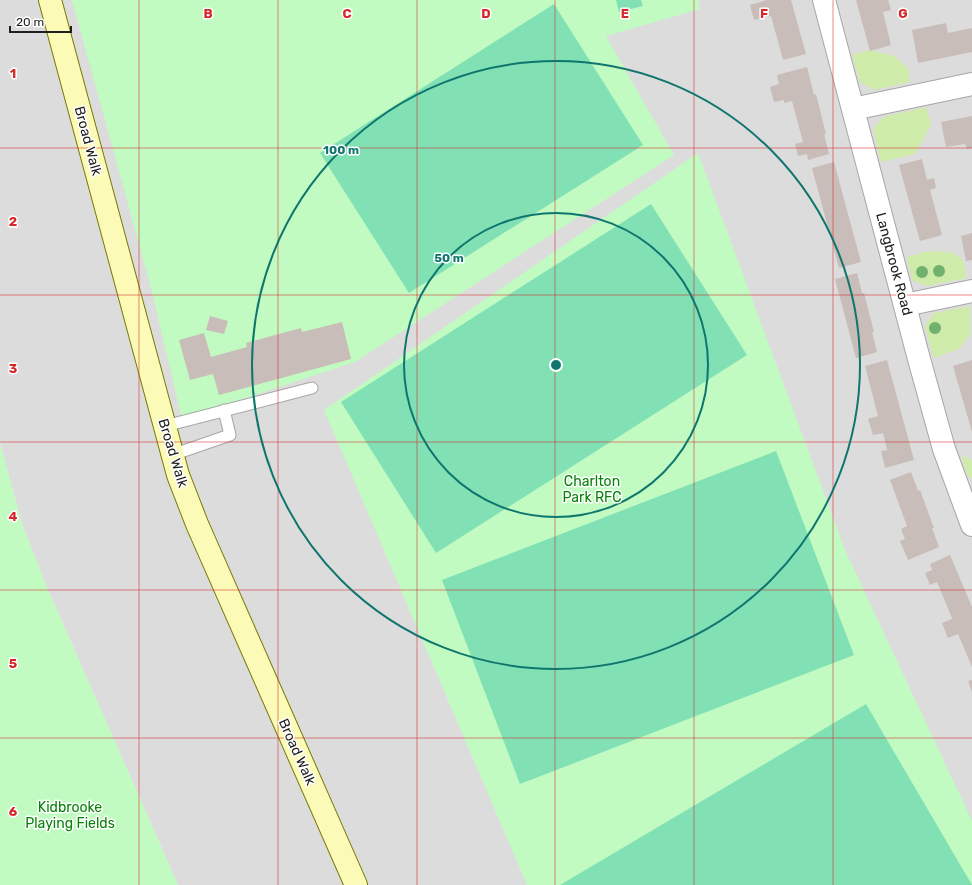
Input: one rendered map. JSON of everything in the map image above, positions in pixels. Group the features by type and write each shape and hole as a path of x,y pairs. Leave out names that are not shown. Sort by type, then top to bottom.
{"street":[{"name":"Broad Walk","path":"50,0 178,475 197,524 356,885"},
{"name":"Langbrook Road","path":"824,0 944,449 968,501 972,525"},
{"path":"853,109 972,84"},
{"path":"905,305 972,291"}],"lane":[{"path":"165,426 312,388"},
{"path":"172,455 230,435 224,410"}],"shaded area":[{"path":"0,0 38,0 168,482 344,885 178,885 46,585 22,524 0,443"},
{"path":"60,0 972,0 972,885 367,885 187,474"}],"green space":[{"path":"72,0 698,0 700,9 606,36 674,155 355,362 182,419 150,284"},
{"path":"616,0 641,0 643,6 619,12"},
{"path":"554,4 643,145 409,293 320,153"},
{"path":"870,50 894,56 908,68 910,82 874,90 860,82 852,55"},
{"path":"926,107 931,125 915,154 881,162 873,129 883,117"},
{"name":"Charlton Park RFC","path":"698,153 845,550 972,821 972,885 527,885 324,410"},
{"path":"651,204 747,355 436,553 341,402"},
{"path":"937,251 953,253 963,260 967,278 927,286 912,280 907,257 924,252"},
{"path":"970,306 970,335 959,349 934,358 925,326 934,313"},
{"name":"Kidbrooke Playing Fields","path":"0,443 22,524 46,585 178,885 0,885"},
{"path":"776,451 854,655 520,784 442,580"},
{"path":"961,456 972,460 972,478 968,476"},
{"path":"866,704 972,885 560,885"}],"building":[{"path":"767,0 791,0 806,54 783,60 771,16 754,20 750,5"},
{"path":"856,0 888,0 891,10 883,12 891,45 870,51"},
{"path":"946,23 948,33 972,28 972,52 918,63 912,30"},
{"path":"807,67 814,95 816,94 826,134 824,134 829,154 808,160 807,154 798,156 795,144 803,142 792,101 784,103 784,100 774,102 770,87 779,84 777,75"},
{"path":"972,116 972,148 967,149 965,144 946,147 941,122"},
{"path":"922,159 927,180 934,178 936,188 930,190 942,235 920,241 899,165"},
{"path":"834,162 861,262 839,268 812,168"},
{"path":"972,233 972,260 966,261 961,236"},
{"path":"857,273 874,332 872,332 877,352 856,358 835,279"},
{"path":"210,316 228,321 224,334 206,330"},
{"path":"342,322 351,359 219,395 213,374 190,380 179,340 204,333 211,357 247,347 246,343 301,328 302,332"},
{"path":"887,360 914,460 885,468 881,451 887,450 883,433 873,435 868,419 878,416 865,366"},
{"path":"972,360 972,432 953,366"},
{"path":"911,472 918,491 920,490 934,528 932,528 939,547 908,560 900,541 905,539 901,529 907,526 890,480"},
{"path":"950,555 972,607 972,667 958,634 948,638 942,623 952,618 937,582 930,585 925,573 932,570 930,564"},
{"path":"972,680 972,692 968,681"}]}
